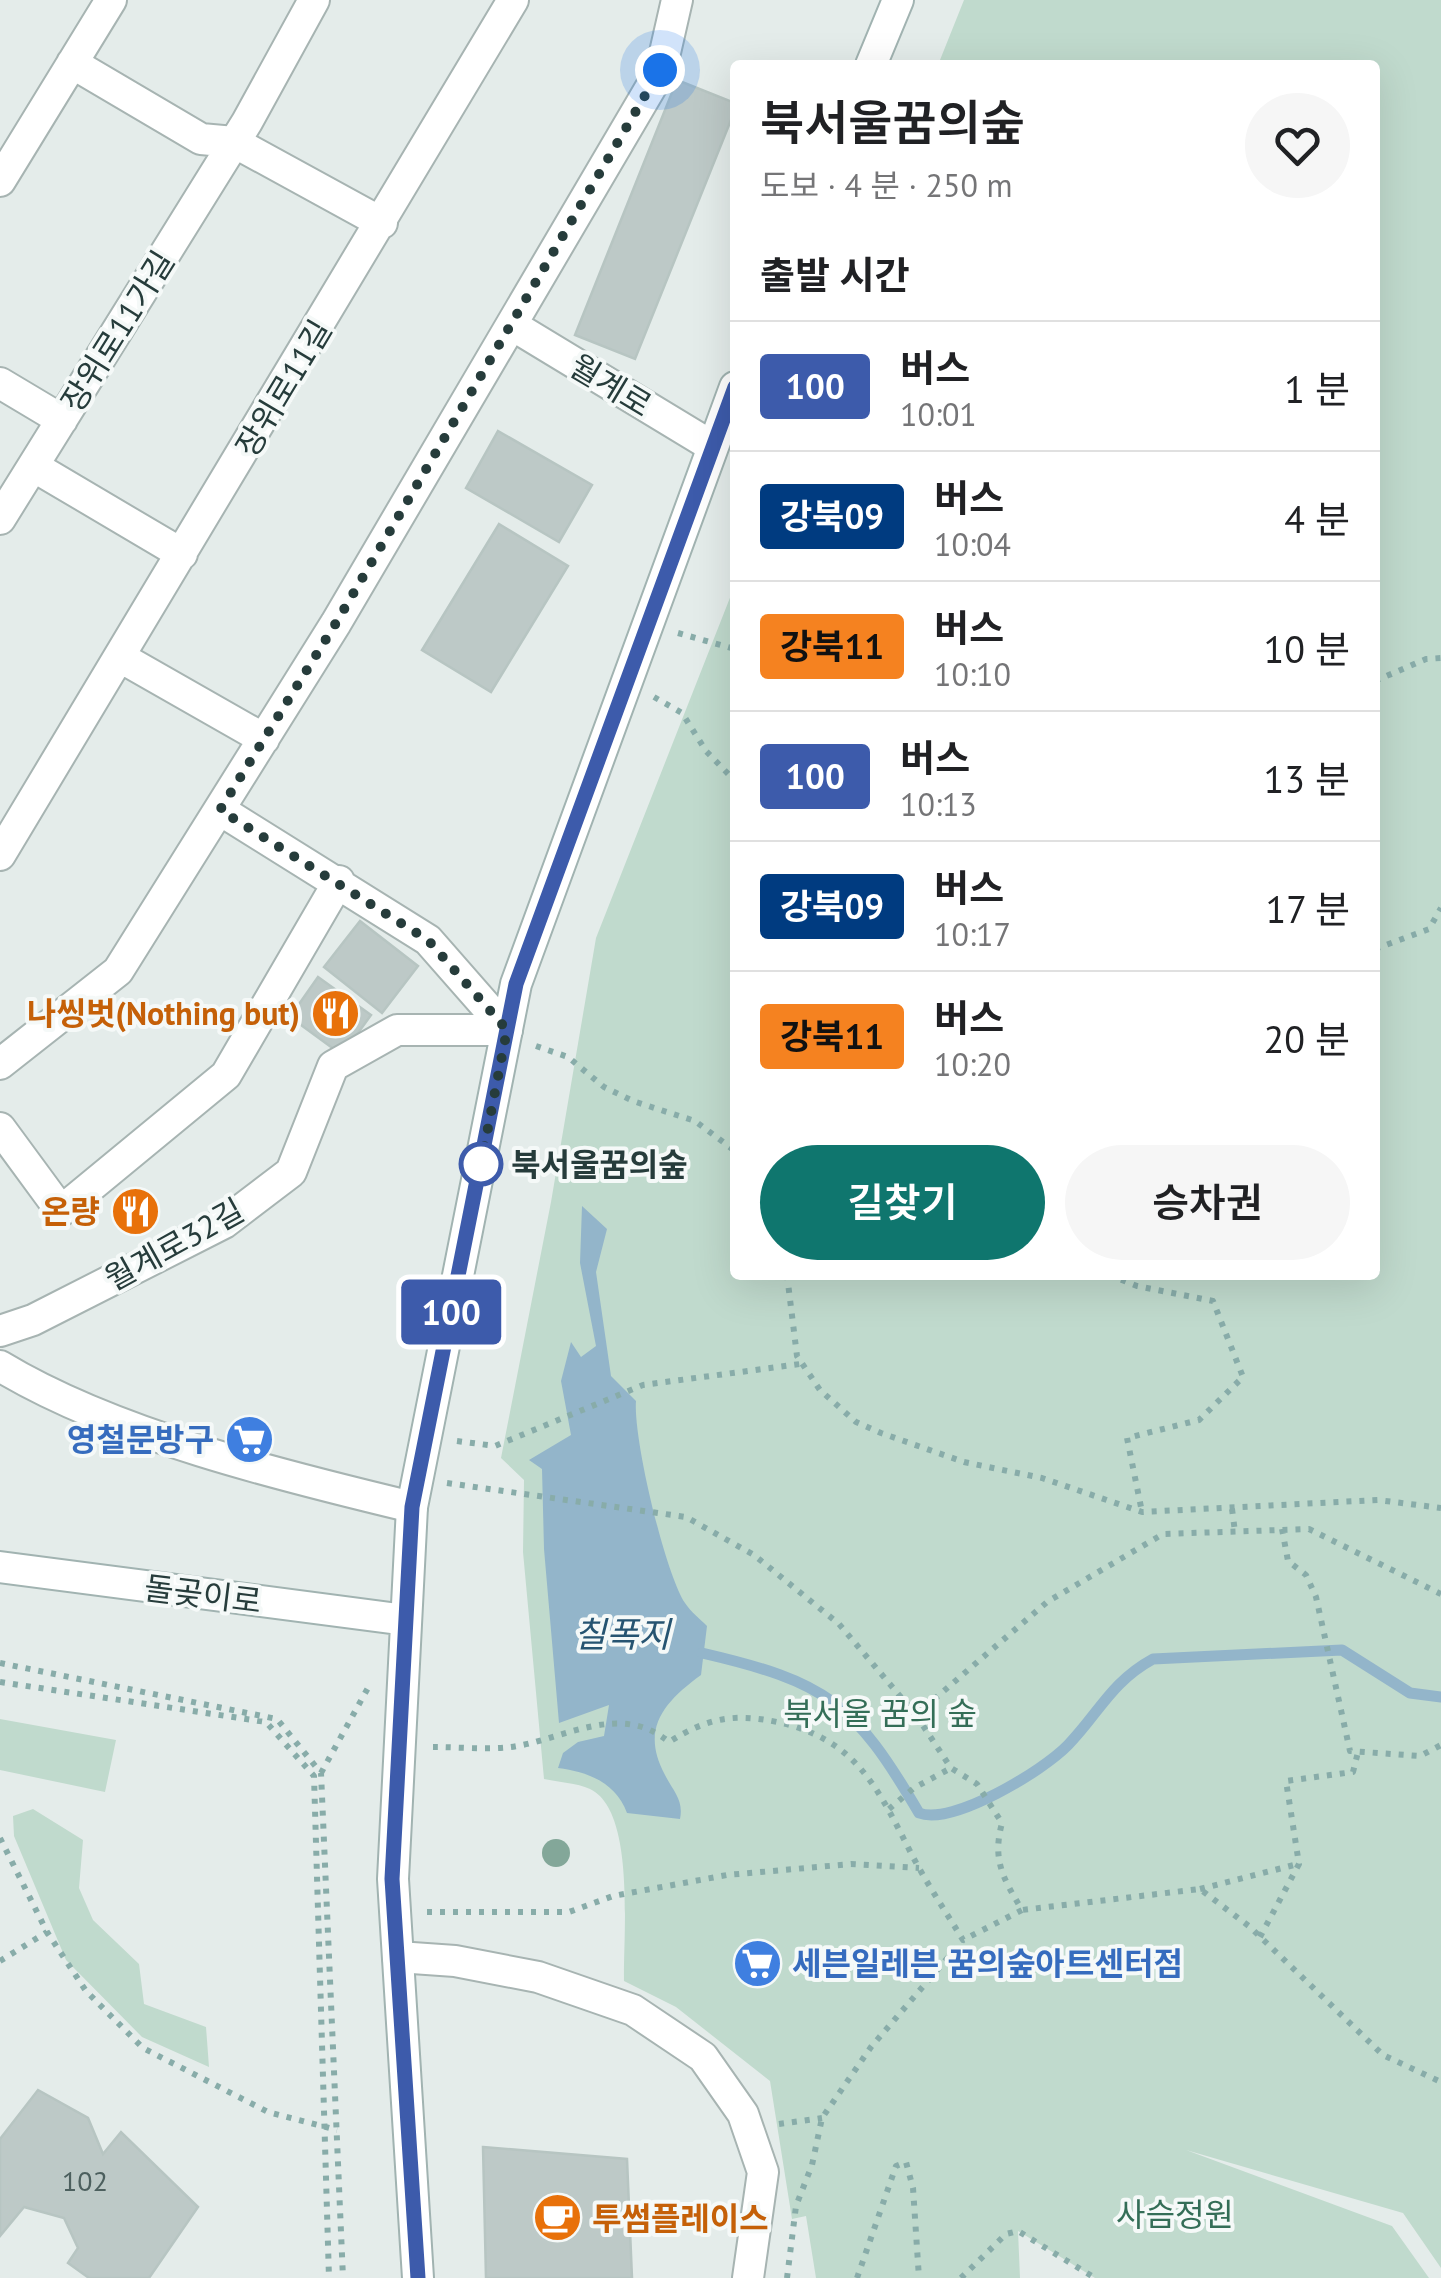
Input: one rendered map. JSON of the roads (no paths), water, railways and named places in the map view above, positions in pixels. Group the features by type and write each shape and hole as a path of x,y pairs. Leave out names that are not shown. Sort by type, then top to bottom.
{"street":[{"path":"0,181 111,0"},
{"name":"장위로11가길","path":"0,519 234,142 314,0"},
{"name":"장위로11길","path":"0,855 382,223 512,0"},
{"path":"0,1064 118,971 264,739 660,70 676,0"},
{"path":"873,60 898,0"},
{"path":"72,64 201,139 234,142 382,223"},
{"name":"월계로","path":"512,325 710,446"},
{"path":"0,383 62,420"},
{"path":"418,2278 395,1912 415,1493 516,984 730,399"},
{"path":"33,466 182,554"},
{"path":"120,657 264,739"},
{"path":"220,810 428,940 506,1036"},
{"path":"0,1128 61,1211 226,1075 339,881"},
{"name":"월계로32길","path":"0,1331 34,1320 224,1223 292,1172 333,1066 397,1030 506,1036"},
{"path":"0,1366 153,1434 314,1483 415,1493"},
{"name":"돌곶이로","path":"0,1568 406,1620"},
{"path":"398,1957 455,1961 538,1977 633,2010 703,2057 743,2114 763,2172 748,2278"}],"water":[{"name":"칠폭지","path":"582,1206 607,1229 596,1272 611,1376 636,1401 645,1473 668,1564 685,1603 707,1626 701,1675 667,1706 656,1730 658,1759 679,1801 680,1819 627,1813 616,1794 600,1781 558,1768 563,1753 578,1742 604,1736 609,1705 559,1723 544,1549 542,1469 529,1460 571,1435 561,1381 571,1342 581,1357 596,1346 580,1263"}],"waterway":[{"path":"702,1653 780,1675 833,1702 875,1745 919,1813 934,1815 953,1812 996,1794 1056,1756 1126,1678 1153,1659 1342,1650 1410,1693 1441,1697"}],"place":[{"name":"나씽벗(Nothing but)","path":"335,1013"},
{"name":"북서울꿈의숲","path":"481,1164"},
{"name":"온량","path":"135,1211"},
{"name":"영철문방구","path":"249,1439"},
{"name":"세븐일레븐 꿈의숲아트센터점","path":"757,1963"},
{"name":"투썸플레이스","path":"557,2218"}],"park label":[{"name":"북서울 꿈의 숲","path":"880,1713"},
{"name":"사슴정원","path":"1175,2214"}]}
